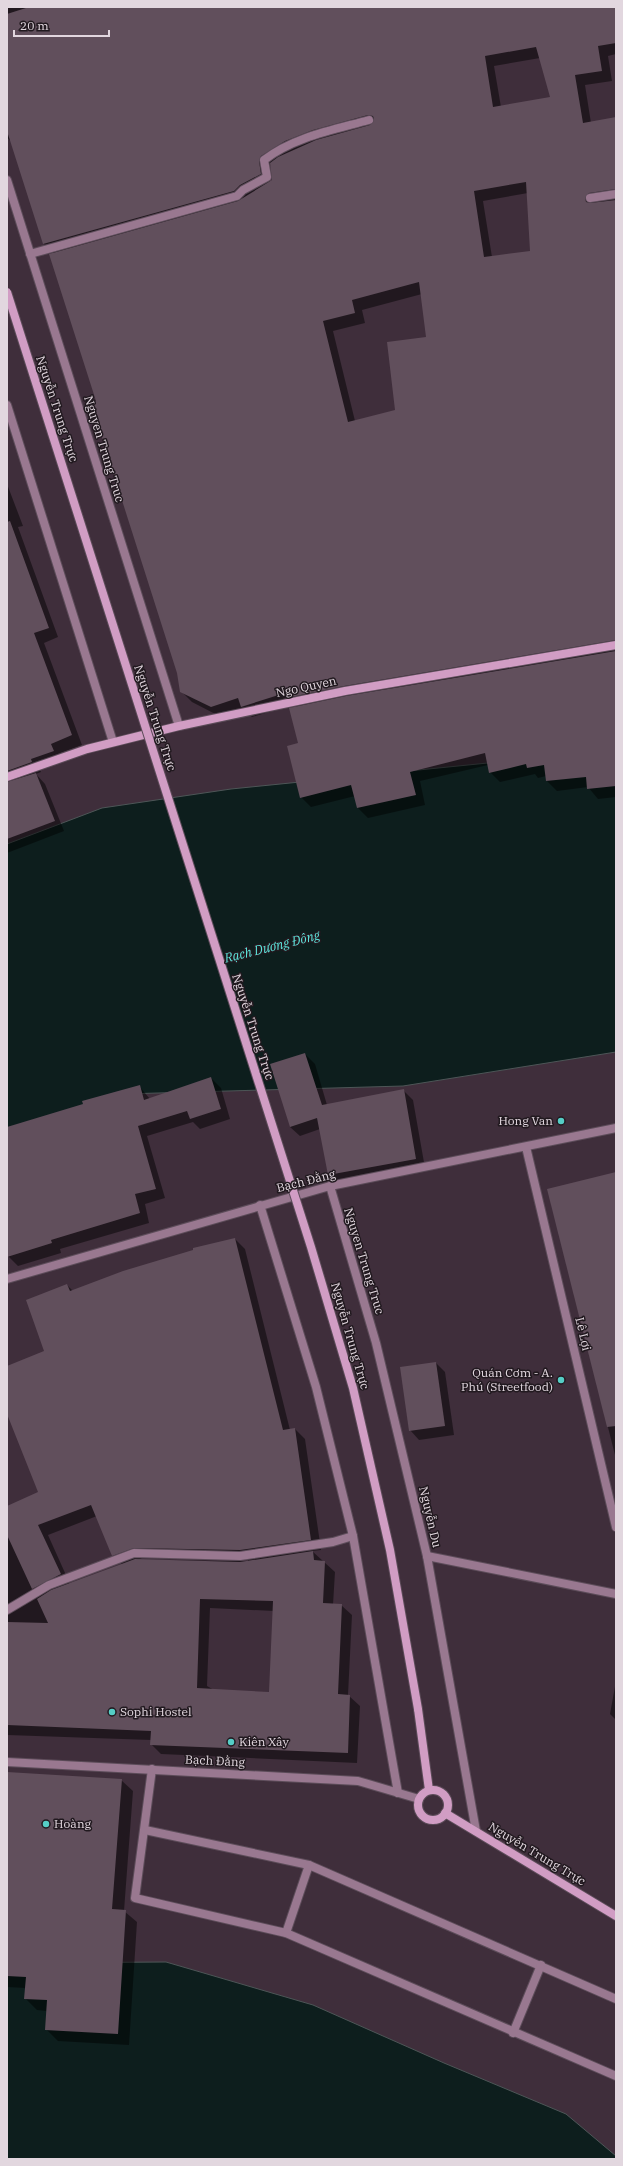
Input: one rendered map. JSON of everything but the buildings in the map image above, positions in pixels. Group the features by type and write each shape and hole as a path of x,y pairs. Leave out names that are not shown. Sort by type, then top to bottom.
{"main road":[{"name":"Nguyễn Trung Trực","path":"7,292 311,1247 353,1388 390,1550 418,1709 429,1790"},
{"name":"Ngo Quyen","path":"7,777 113,742 179,726 344,692 616,644"},
{"path":"429,1790 435,1790 444,1794 448,1803 445,1813 438,1819 424,1817 418,1809 419,1799 429,1790"},
{"name":"Nguyễn Trung Trực","path":"445,1813 616,1916"}],"street":[{"path":"30,254 237,196 243,190 267,177 264,160 293,142 369,120"},
{"name":"Nguyen Trung Truc","path":"7,180 179,726"},
{"path":"590,198 616,194"},
{"path":"7,405 113,742"},
{"name":"Bạch Đằng","path":"7,1279 330,1186 616,1128"},
{"name":"Lê Lợi","path":"526,1147 616,1527"},
{"name":"Nguyen Trung Truc","path":"330,1186 376,1343"},
{"path":"260,1205 316,1387 353,1536 398,1793"},
{"name":"Nguyễn Du","path":"376,1343 427,1556 616,1594"},
{"path":"7,1610 49,1585 134,1553 240,1556 333,1542 353,1536"},
{"path":"427,1556 476,1831"},
{"name":"Bạch Đằng","path":"7,1762 358,1781 419,1799"},
{"path":"152,1769 135,1898 286,1933 513,2033 616,2076"},
{"path":"145,1830 309,1865 616,1999"},
{"path":"286,1933 309,1865"},
{"path":"513,2033 541,1965"}],"water":[{"name":"Rạch Dương Đông","path":"616,750 616,1052 403,1086 123,1094 7,1134 7,844 102,808 231,789"},
{"path":"166,1962 313,2005 444,2063 566,2114 616,2156 616,2159 7,2159 7,1963"}],"place":[{"name":"Hong Van","path":"561,1121"},
{"name":"Quán Cơm - A. Phú (Streetfood)","path":"561,1380"},
{"name":"Sophi Hostel","path":"112,1712"},
{"name":"Kiên Xây","path":"231,1742"},
{"name":"Hoàng","path":"46,1824"}]}
